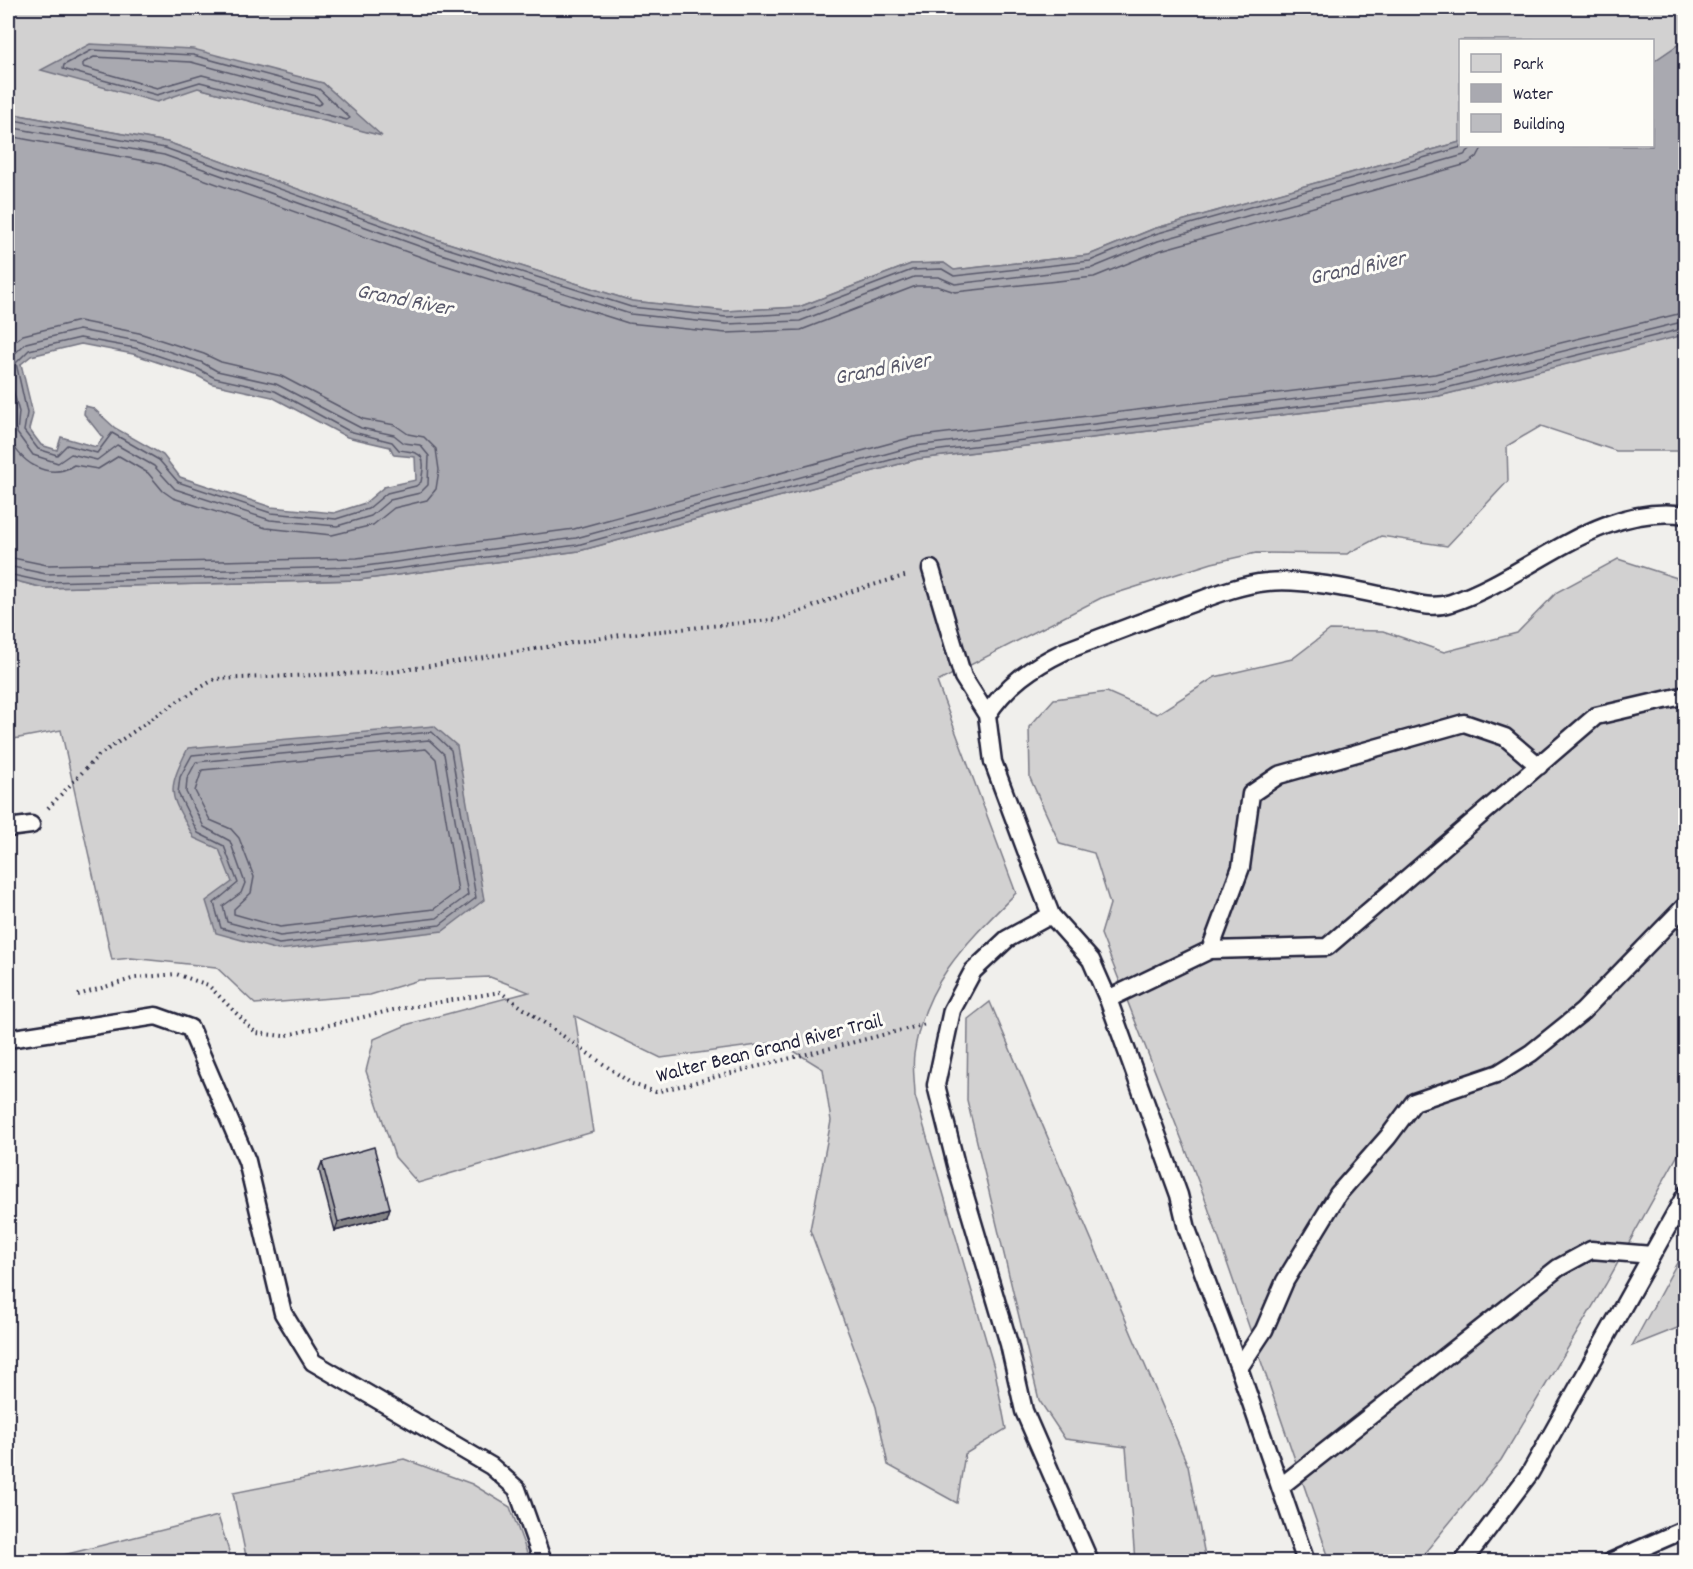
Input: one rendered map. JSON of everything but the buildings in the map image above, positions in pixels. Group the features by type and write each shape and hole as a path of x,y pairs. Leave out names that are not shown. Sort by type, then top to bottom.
{"lane":[{"path":"987,715 999,696 1016,679 1041,663 1065,651 1218,593 1268,582 1328,586 1387,596 1424,606 1450,603 1487,587 1592,530 1632,517 1661,511 1686,515"},
{"path":"931,569 963,677 987,715 993,762 1051,915 1091,960 1108,999 1179,1195 1187,1229 1239,1368 1306,1562"},
{"path":"1108,999 1210,950 1327,947 1596,716 1686,695"},
{"path":"1210,950 1241,867 1251,794 1279,775 1464,723 1505,737 1539,766"},
{"path":"8,828 31,825"},
{"path":"1239,1368 1264,1330 1286,1281 1338,1194 1388,1137 1414,1102 1499,1073 1531,1053 1582,1012 1686,905"},
{"path":"1051,915 1007,939 973,971 950,1018 936,1085 957,1169 1009,1344 1024,1411 1090,1562"},
{"path":"8,1039 156,1017 190,1028 247,1161 283,1313 313,1362 491,1466 517,1489 543,1562"},
{"path":"1463,1562 1530,1473 1686,1194"},
{"path":"1281,1487 1558,1268 1591,1250 1652,1255"},
{"path":"1610,1562 1686,1529"}],"path":[{"path":"31,825 98,756 178,701 215,679 392,672 621,635 781,619 855,590 931,569"},
{"name":"Walter Bean Grand River Trail","path":"78,995 135,978 176,974 208,986 256,1033 283,1036 393,1010 500,992 632,1084 656,1092 950,1018"}],"green space":[{"path":"8,8 1685,8 1686,40 1654,61 1654,39 1459,39 1459,142 1153,229 1089,255 954,270 944,263 911,264 799,307 726,311 632,301 445,242 167,142 8,113","holes":["323,83 380,135 198,88"]},
{"path":"1685,334 1685,451 1616,451 1541,426 1507,446 1508,481 1447,546 1381,536 1347,554 1256,553 1212,563 1101,598 937,682 1016,893 965,947 938,984 919,1028 913,1059 915,1096 995,1371 1006,1429 965,1454 957,1503 888,1465 876,1407 810,1230 831,1121 823,1069 792,1050 787,1041 661,1058 575,1016 593,1132 418,1183 395,1157 366,1071 374,1039 409,1024 529,992 490,977 419,980 370,995 255,1004 216,967 131,958 112,960 61,730 8,740 8,579 44,588 359,580 579,551 918,459 1439,396"},
{"path":"1618,559 1680,579 1685,585 1685,1142 1606,1284 1501,1460 1418,1561 1330,1561 1204,1196 1101,934 1110,904 1094,853 1060,844 1030,778 1029,727 1054,699 1107,692 1157,714 1215,677 1292,659 1330,630 1383,631 1444,652 1517,633 1557,592"},
{"path":"990,1002 1188,1466 1206,1561 1135,1561 1126,1447 1065,1439 1039,1400 967,1100 968,1019"},
{"path":"1685,1248 1685,1325 1632,1346"},
{"path":"404,1459 472,1484 510,1507 530,1561 247,1561 233,1493"},
{"path":"218,1516 232,1561 40,1561"}],"water":[{"name":"Grand River","path":"1685,40 1686,334 1439,396 918,459 579,551 359,580 44,588 8,579 8,113 167,142 445,242 632,301 726,311 799,307 911,264 944,263 954,270 1089,255 1153,229 1459,142 1459,147 1654,147 1654,61","holes":["81,344 133,354 196,375 213,384 272,397 347,437 390,447 394,455 415,457 416,480 384,487 365,503 334,513 271,507 180,477 163,455 115,428 93,408 85,406 84,414 103,438 96,447 61,437 57,450 41,445 29,429 33,414 21,364 31,356"]},
{"path":"90,44 193,49 323,83 382,136 198,88 157,102 41,70"},
{"path":"434,726 457,746 484,900 443,931 278,950 216,933 206,901 232,882 219,849 194,838 173,794 176,776 188,748"}]}
